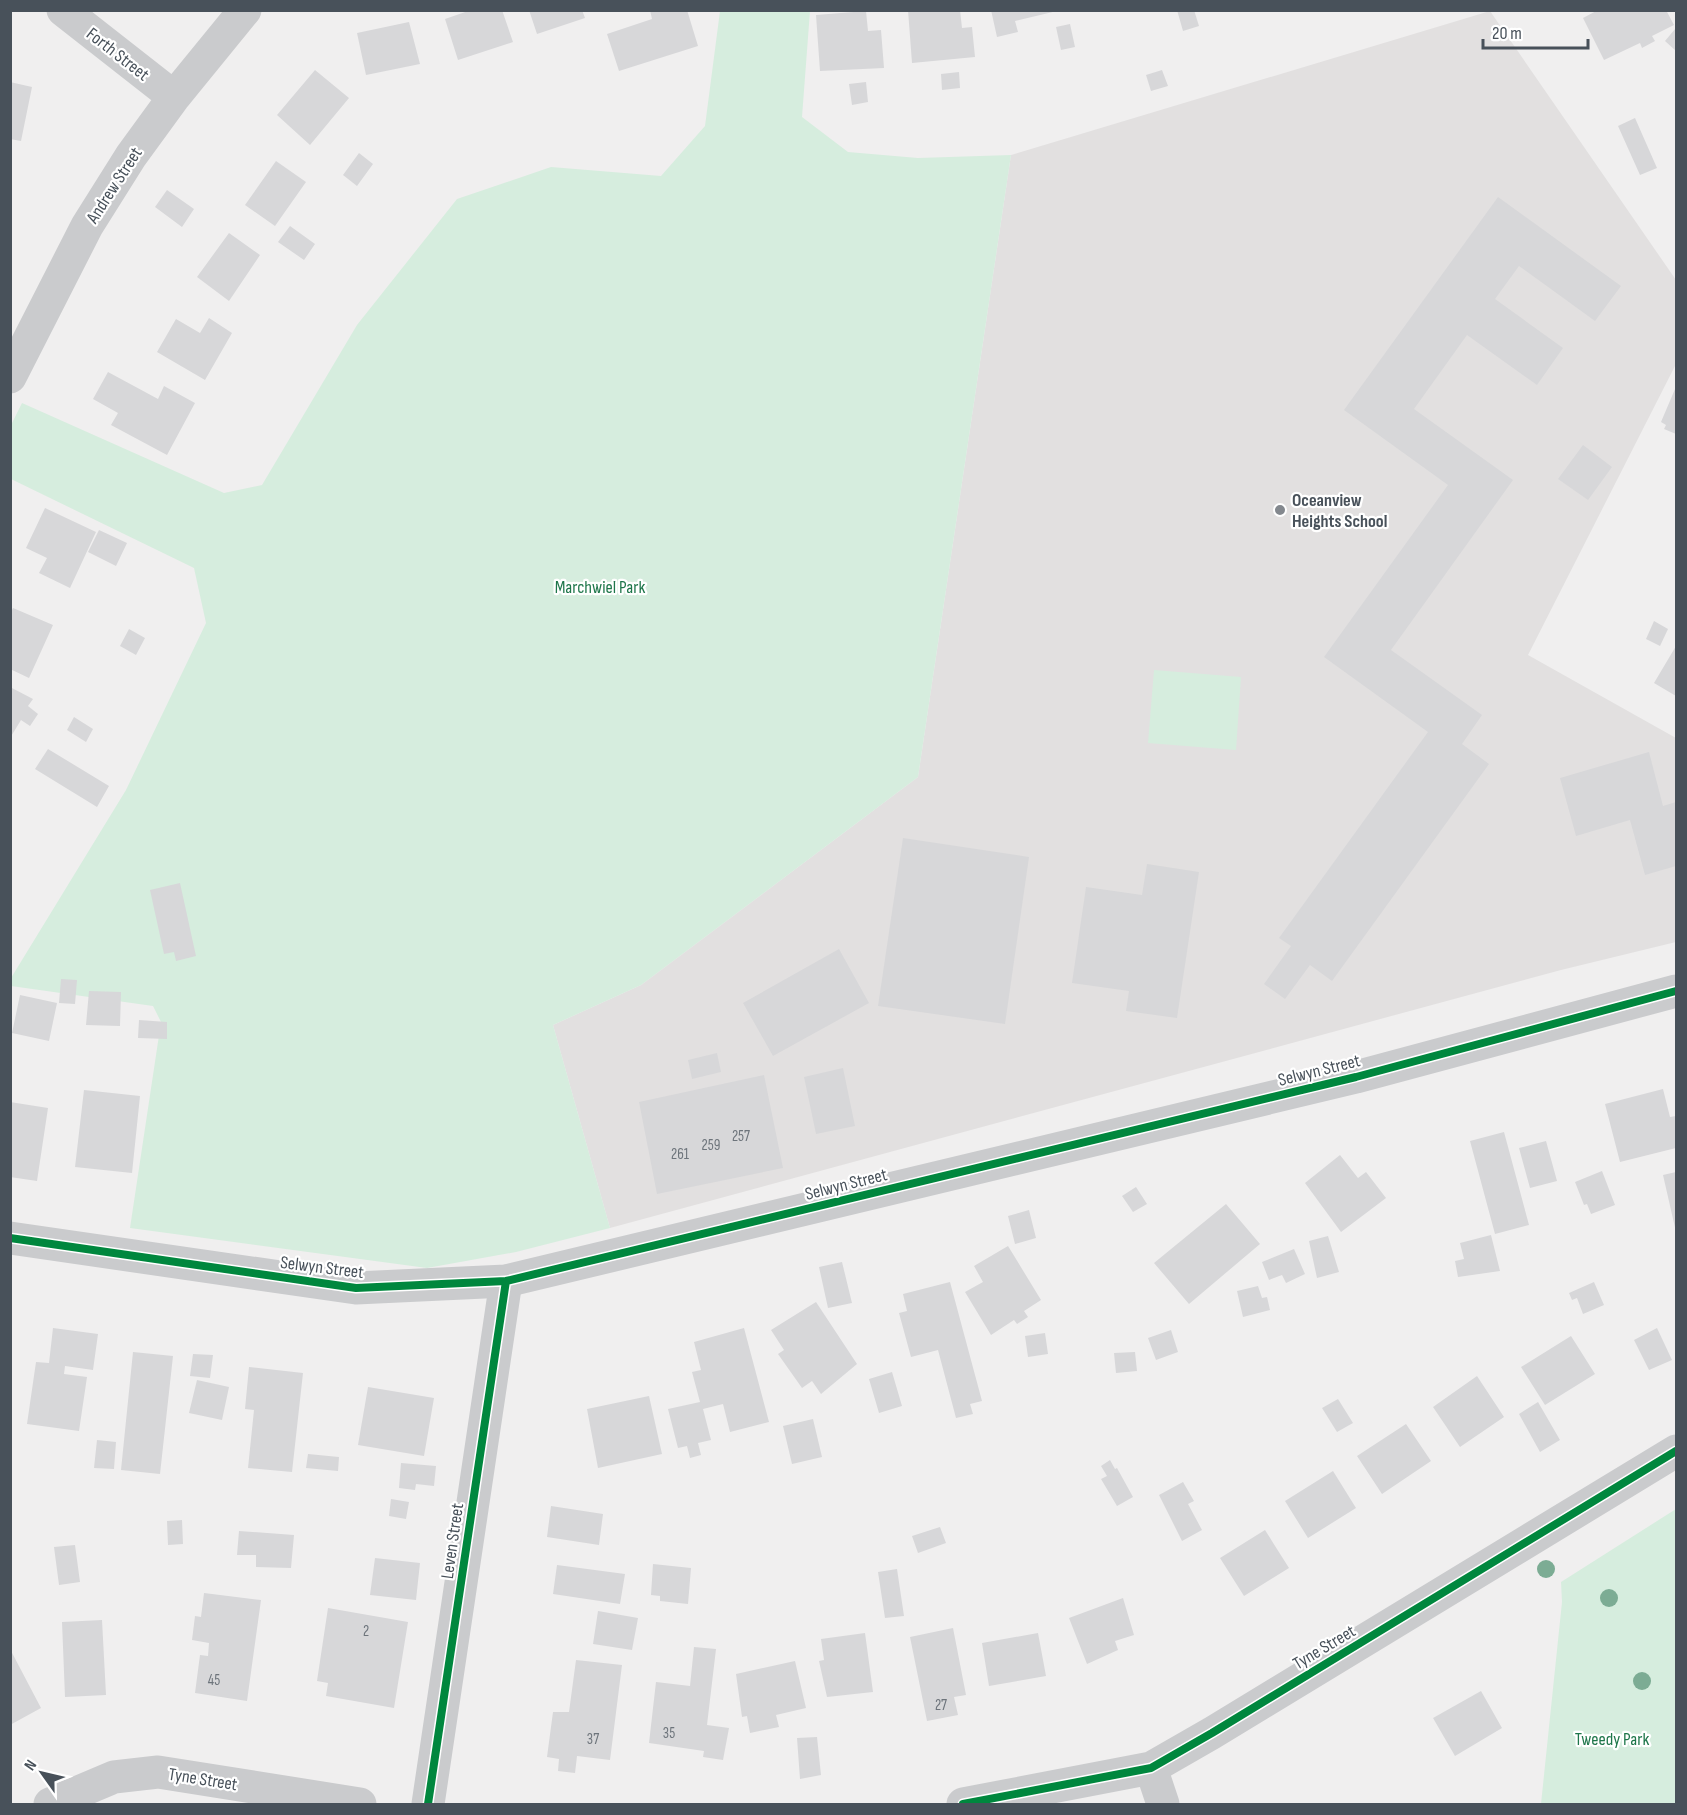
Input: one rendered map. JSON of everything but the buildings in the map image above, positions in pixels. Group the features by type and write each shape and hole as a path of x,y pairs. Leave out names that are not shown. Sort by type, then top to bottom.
{"street":[{"name":"Forth Street","path":"63,10 174,97"},
{"name":"Andrew Street","path":"10,377 87,226 131,156 174,97 245,10"},
{"name":"Selwyn Street","path":"10,1238 356,1288 506,1281 1356,1077 1677,991"},
{"name":"Leven Street","path":"428,1804 506,1281"},
{"name":"Tyne Street","path":"963,1804 1151,1768 1677,1452"},
{"path":"1151,1768 1163,1804"},
{"name":"Tyne Street","path":"50,1804 114,1777 158,1772 360,1804"}],"shaded area":[{"name":"Oceanview Heights School","path":"1490,11 1676,280 1676,364 1528,655 1676,738 1676,942 1561,970 610,1228 553,1025 641,985 918,777 1011,155"}],"green space":[{"name":"Marchwiel Park","path":"720,11 810,11 802,117 848,152 918,158 1011,155 918,777 641,985 553,1025 610,1228 516,1252 427,1268 130,1228 161,1022 153,1006 11,986 11,978 126,790 206,623 194,568 11,479 10,427 22,403 224,493 262,485 357,325 457,199 551,167 661,176 705,126"},
{"path":"1154,670 1241,677 1236,750 1148,743"},
{"name":"Tweedy Park","path":"1676,1509 1676,1804 1541,1804 1562,1602 1561,1582"}],"cycle path":[{"path":"10,1238 356,1288 506,1281 1356,1077 1676,991"},
{"path":"428,1804 506,1281"},
{"path":"963,1804 1151,1768 1676,1451"}],"place":[{"name":"Oceanview Heights School","path":"1280,510"}]}
